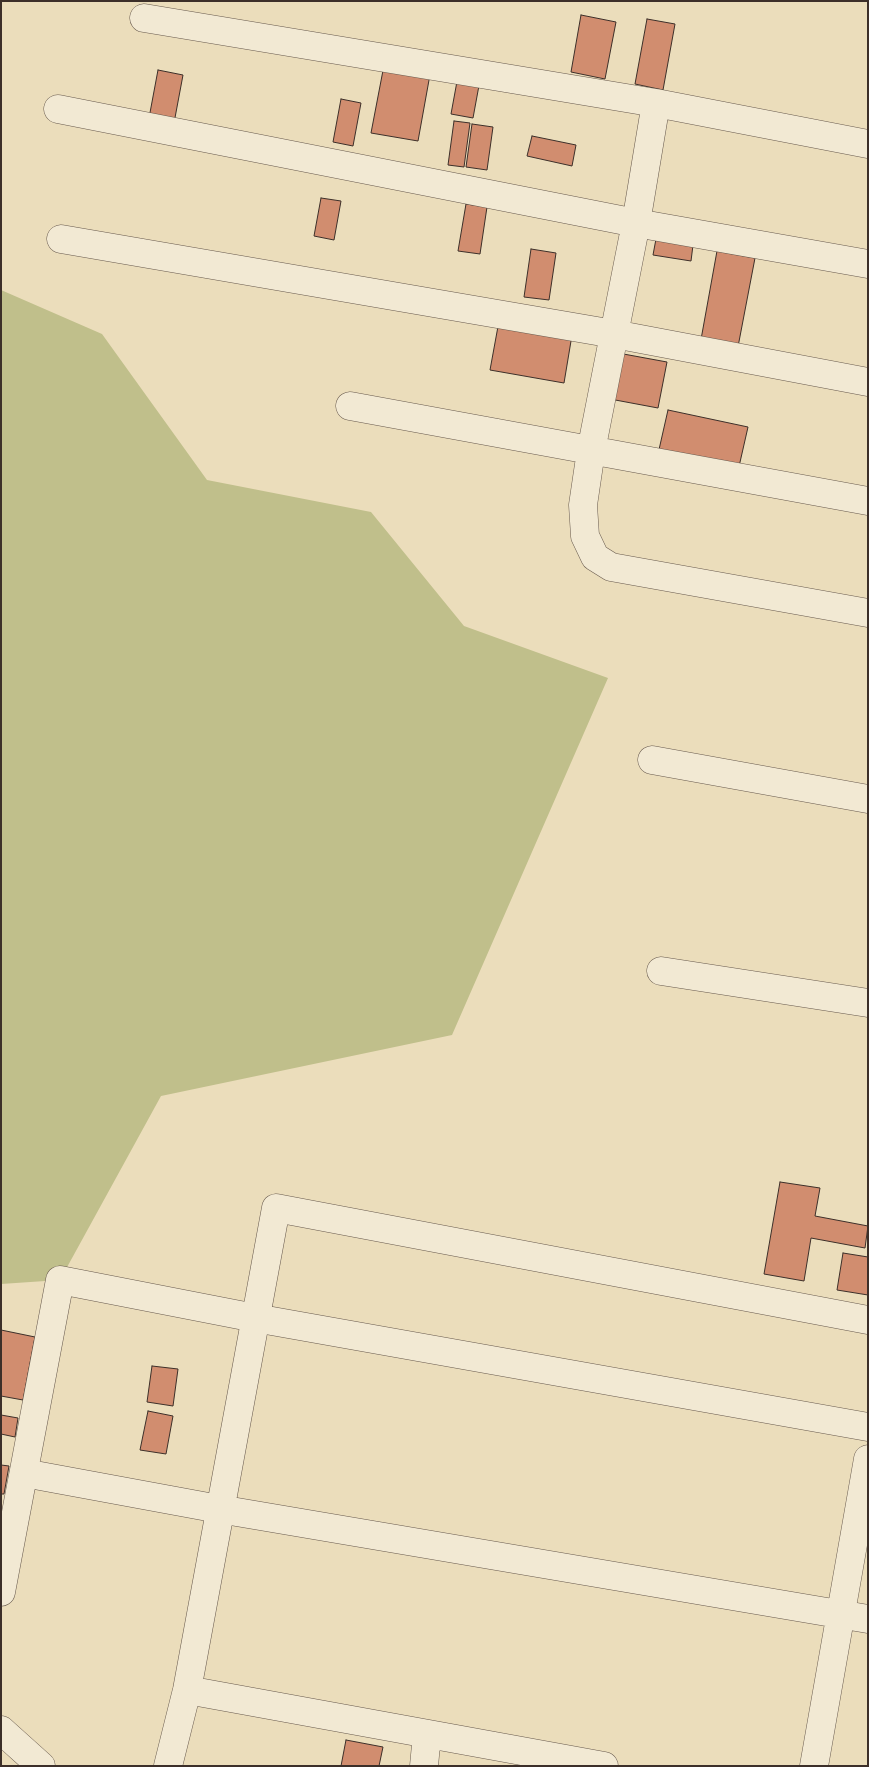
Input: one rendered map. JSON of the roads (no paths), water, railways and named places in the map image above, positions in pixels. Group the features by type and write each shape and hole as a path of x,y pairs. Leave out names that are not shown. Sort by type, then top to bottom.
{"street":[{"path":"144,18 656,103 868,144"},
{"path":"656,103 636,223 591,451 583,505 585,536 595,557 611,567 868,612"},
{"path":"58,109 636,223 868,264"},
{"path":"61,240 614,334 868,382"},
{"path":"350,406 868,502"},
{"path":"652,760 868,800"},
{"path":"661,971 868,1004"},
{"path":"168,1766 187,1690 218,1509 276,1208 868,1320"},
{"path":"1,1592 60,1280 255,1318 868,1427"},
{"path":"814,1766 868,1459"},
{"path":"24,1473 218,1509 868,1619"},
{"path":"187,1690 604,1766"},
{"path":"1,1730 41,1766"},
{"path":"424,1766 427,1734"}]}
